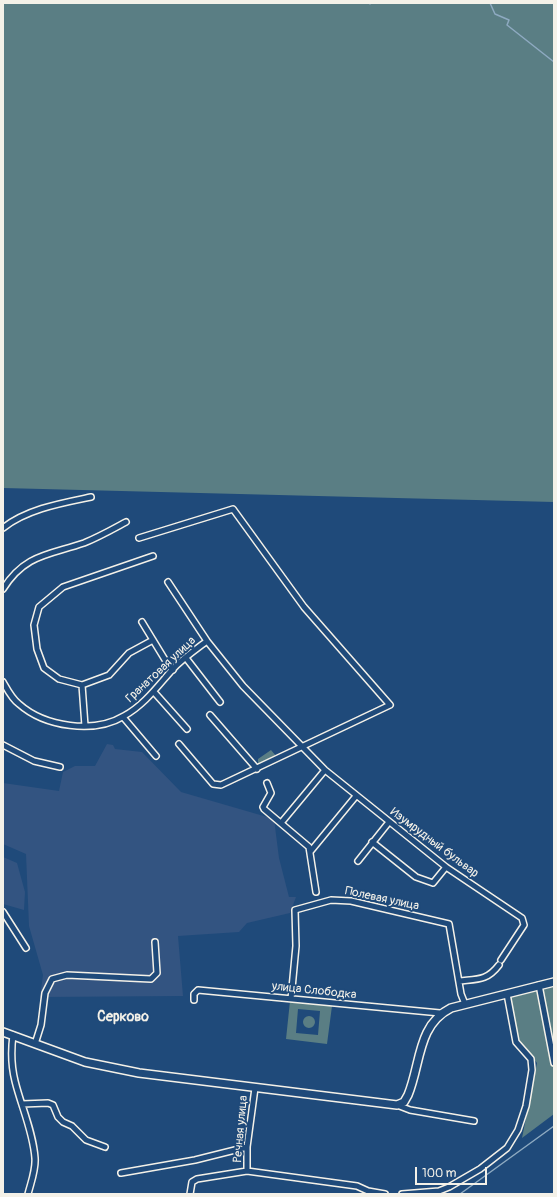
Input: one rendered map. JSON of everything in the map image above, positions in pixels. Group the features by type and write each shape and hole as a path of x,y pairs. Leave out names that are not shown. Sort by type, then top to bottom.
{"main road":[{"path":"3,1032 85,1062 139,1073 397,1105 404,1102 408,1095 429,1026 440,1013 465,1004 554,982"}],"street":[{"path":"3,528 29,514 50,506 91,497"},
{"path":"139,538 232,509 304,607 390,705 301,746 221,786 213,784 179,744"},
{"path":"3,589 11,577 38,556 85,542 126,522"},
{"path":"153,556 63,587 39,607 34,625 37,649 44,668 59,679 82,685 109,675 129,653 153,640"},
{"name":"Изумрудный бульвар","path":"168,582 207,641 243,686 324,770 446,867 522,918 524,925 492,974 487,977 459,981"},
{"path":"142,622 173,670"},
{"name":"Гранатовая улица","path":"3,682 18,704 43,719 64,725 85,726 108,722 123,717 140,705 154,692 173,670 207,641"},
{"path":"186,658 220,702"},
{"path":"82,685 85,726"},
{"path":"154,692 187,729"},
{"path":"210,715 257,769"},
{"path":"123,717 156,756"},
{"path":"3,745 34,761 60,766"},
{"path":"281,823 324,770"},
{"path":"267,783 271,793 263,807 308,847 316,892"},
{"path":"310,852 356,796"},
{"path":"358,861 389,822"},
{"path":"372,842 416,877 433,883 446,867"},
{"name":"Полевая улица","path":"291,999 296,946 295,910 331,900 351,901 449,924 461,994 465,1004"},
{"path":"3,912 26,948"},
{"path":"35,1044 41,1025 45,993 52,979 67,975 151,979 156,973 155,942"},
{"path":"539,985 554,1063"},
{"name":"улица Слободка","path":"194,1000 194,994 198,990 440,1013"},
{"path":"402,1194 439,1191 449,1187 480,1169 506,1148 518,1130 526,1106 532,1070 531,1059 516,1042 507,994"},
{"path":"13,1035 12,1063 15,1081 35,1157 35,1166 28,1194"},
{"name":"Речная улица","path":"247,1172 247,1147 255,1088"},
{"path":"22,1104 53,1104 58,1117 63,1122 72,1126 86,1140 105,1147"},
{"path":"397,1105 410,1110 474,1121"},
{"path":"121,1173 195,1160 247,1147"},
{"path":"190,1194 192,1182 197,1179 247,1172 357,1186 368,1191 385,1194"}],"shaded area":[{"path":"107,744 113,745 115,749 142,752 181,792 274,819 279,858 289,897 296,897 290,913 247,923 239,932 178,936 183,996 40,997 43,975 29,926 26,854 3,844 3,783 59,791 63,772 75,766 95,766"},
{"path":"3,857 17,863 25,892 24,910 3,904"}],"green space":[{"path":"3,3 554,3 554,502 3,488"},
{"path":"271,750 276,756 261,764 258,763 258,759"},
{"path":"554,987 554,1114 522,1138 537,1063 517,1039 510,997"},
{"path":"290,1001 332,1006 327,1044 286,1039","holes":["298,1009 320,1011 318,1035 296,1033"]},
{"path":"309,1016 313,1018 315,1022 313,1026 309,1028 305,1026 303,1022 305,1018"}],"waterway":[{"path":"490,3 495,14 509,20 507,25 554,62"},
{"path":"460,1194 554,1126"}],"district":[{"name":"Серково","path":"123,1017"}]}
